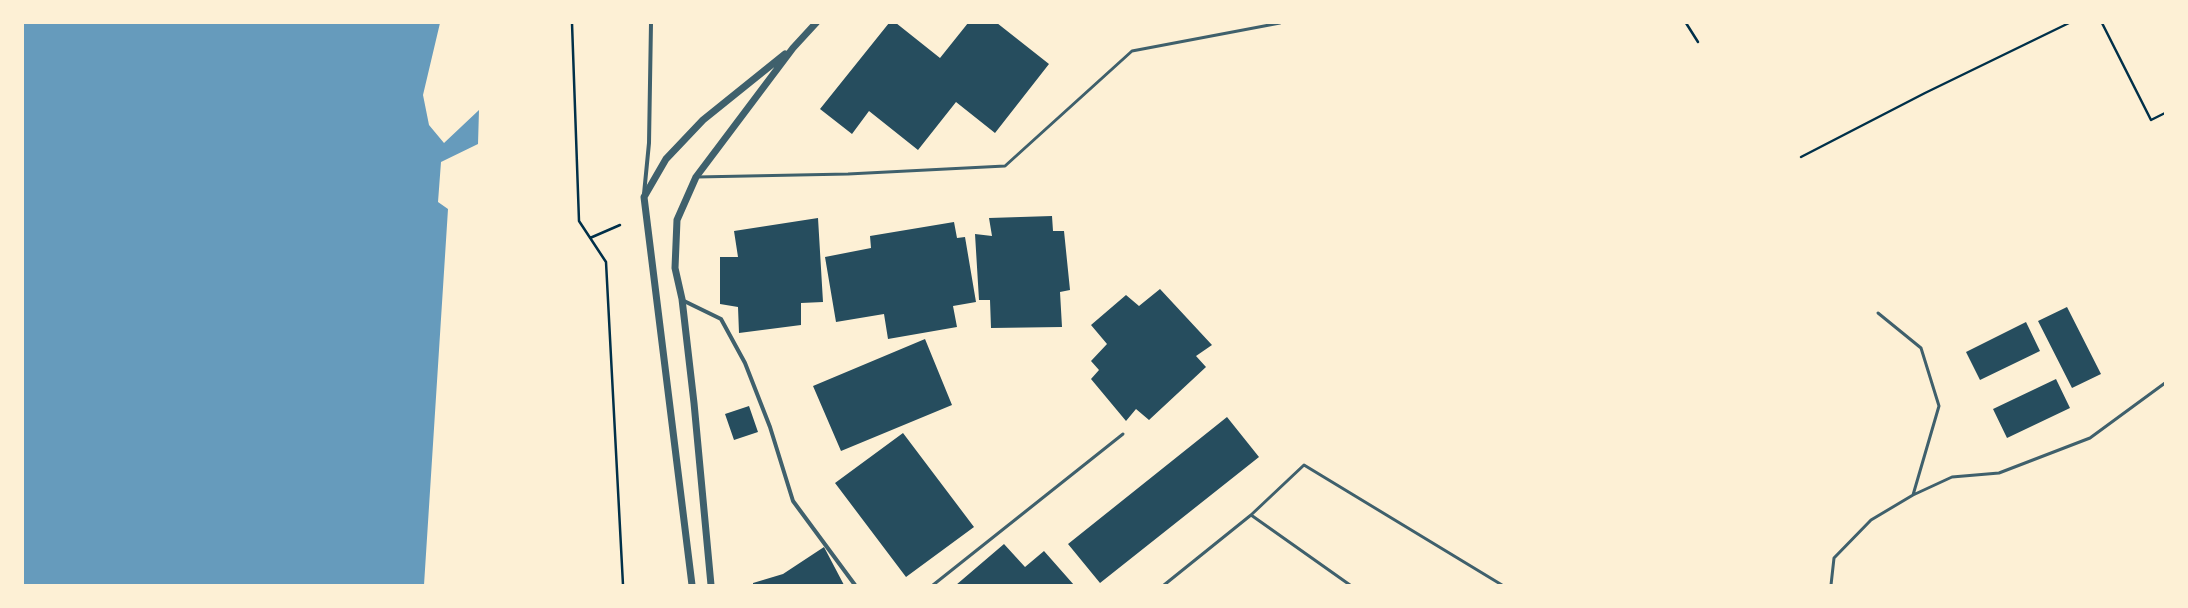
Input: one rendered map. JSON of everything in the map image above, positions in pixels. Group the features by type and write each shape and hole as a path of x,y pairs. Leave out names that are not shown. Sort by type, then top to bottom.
{"street":[{"path":"651,23 649,143 644,197 692,585"},
{"path":"711,585 682,299 675,268 677,220 696,177 793,48 816,23"},
{"path":"644,197 666,159 703,120 793,48"},
{"path":"682,299 720,318 745,363 770,427 793,500 855,585"}],"lane":[{"path":"696,177 848,174 1005,166 1132,51 1280,23"},
{"path":"1878,313 1921,348 1939,406 1913,495"},
{"path":"1831,585 1834,558 1871,520 1913,495 1952,477 1999,473 2090,438 2165,383"},
{"path":"933,585 1123,434"},
{"path":"1164,585 1251,515 1304,465 1502,585"},
{"path":"1251,515 1350,585"}],"path":[{"path":"572,23 579,221 606,262 623,585"},
{"path":"1686,23 1698,42"},
{"path":"1801,157 1925,93 2069,23"},
{"path":"2102,23 2151,120 2165,113"},
{"path":"590,238 620,225"}],"water":[{"path":"23,23 440,23 423,95 429,125 444,143 479,110 478,144 441,162 438,202 448,209 424,585 23,585"}],"building":[{"path":"889,23 896,23 940,58 968,23 997,23 1049,64 995,133 956,102 918,150 869,111 852,134 820,109"},
{"path":"1052,216 1053,231 1064,231 1070,290 1060,292 1062,327 991,328 990,300 979,300 975,234 992,236 989,218"},
{"path":"818,218 823,302 801,303 801,325 739,333 738,307 720,304 720,257 738,257 734,231"},
{"path":"954,222 957,238 965,237 976,302 953,306 957,327 888,339 884,314 836,322 825,257 871,248 870,236"},
{"path":"1160,289 1212,345 1196,356 1206,367 1149,420 1136,409 1126,421 1091,379 1099,370 1091,361 1107,344 1091,325 1126,295 1139,306"},
{"path":"2067,307 2101,374 2072,388 2038,321"},
{"path":"2026,322 2040,351 1980,380 1966,352"},
{"path":"925,339 952,405 841,451 813,386"},
{"path":"2056,379 2070,408 2007,438 1993,409"},
{"path":"749,406 758,432 734,440 725,414"},
{"path":"1227,417 1259,457 1100,583 1068,544"},
{"path":"903,433 974,527 906,577 835,483"},
{"path":"1004,544 1025,567 1044,551 1074,585 956,585"},
{"path":"824,547 844,585 753,585 753,583 783,574"}]}
